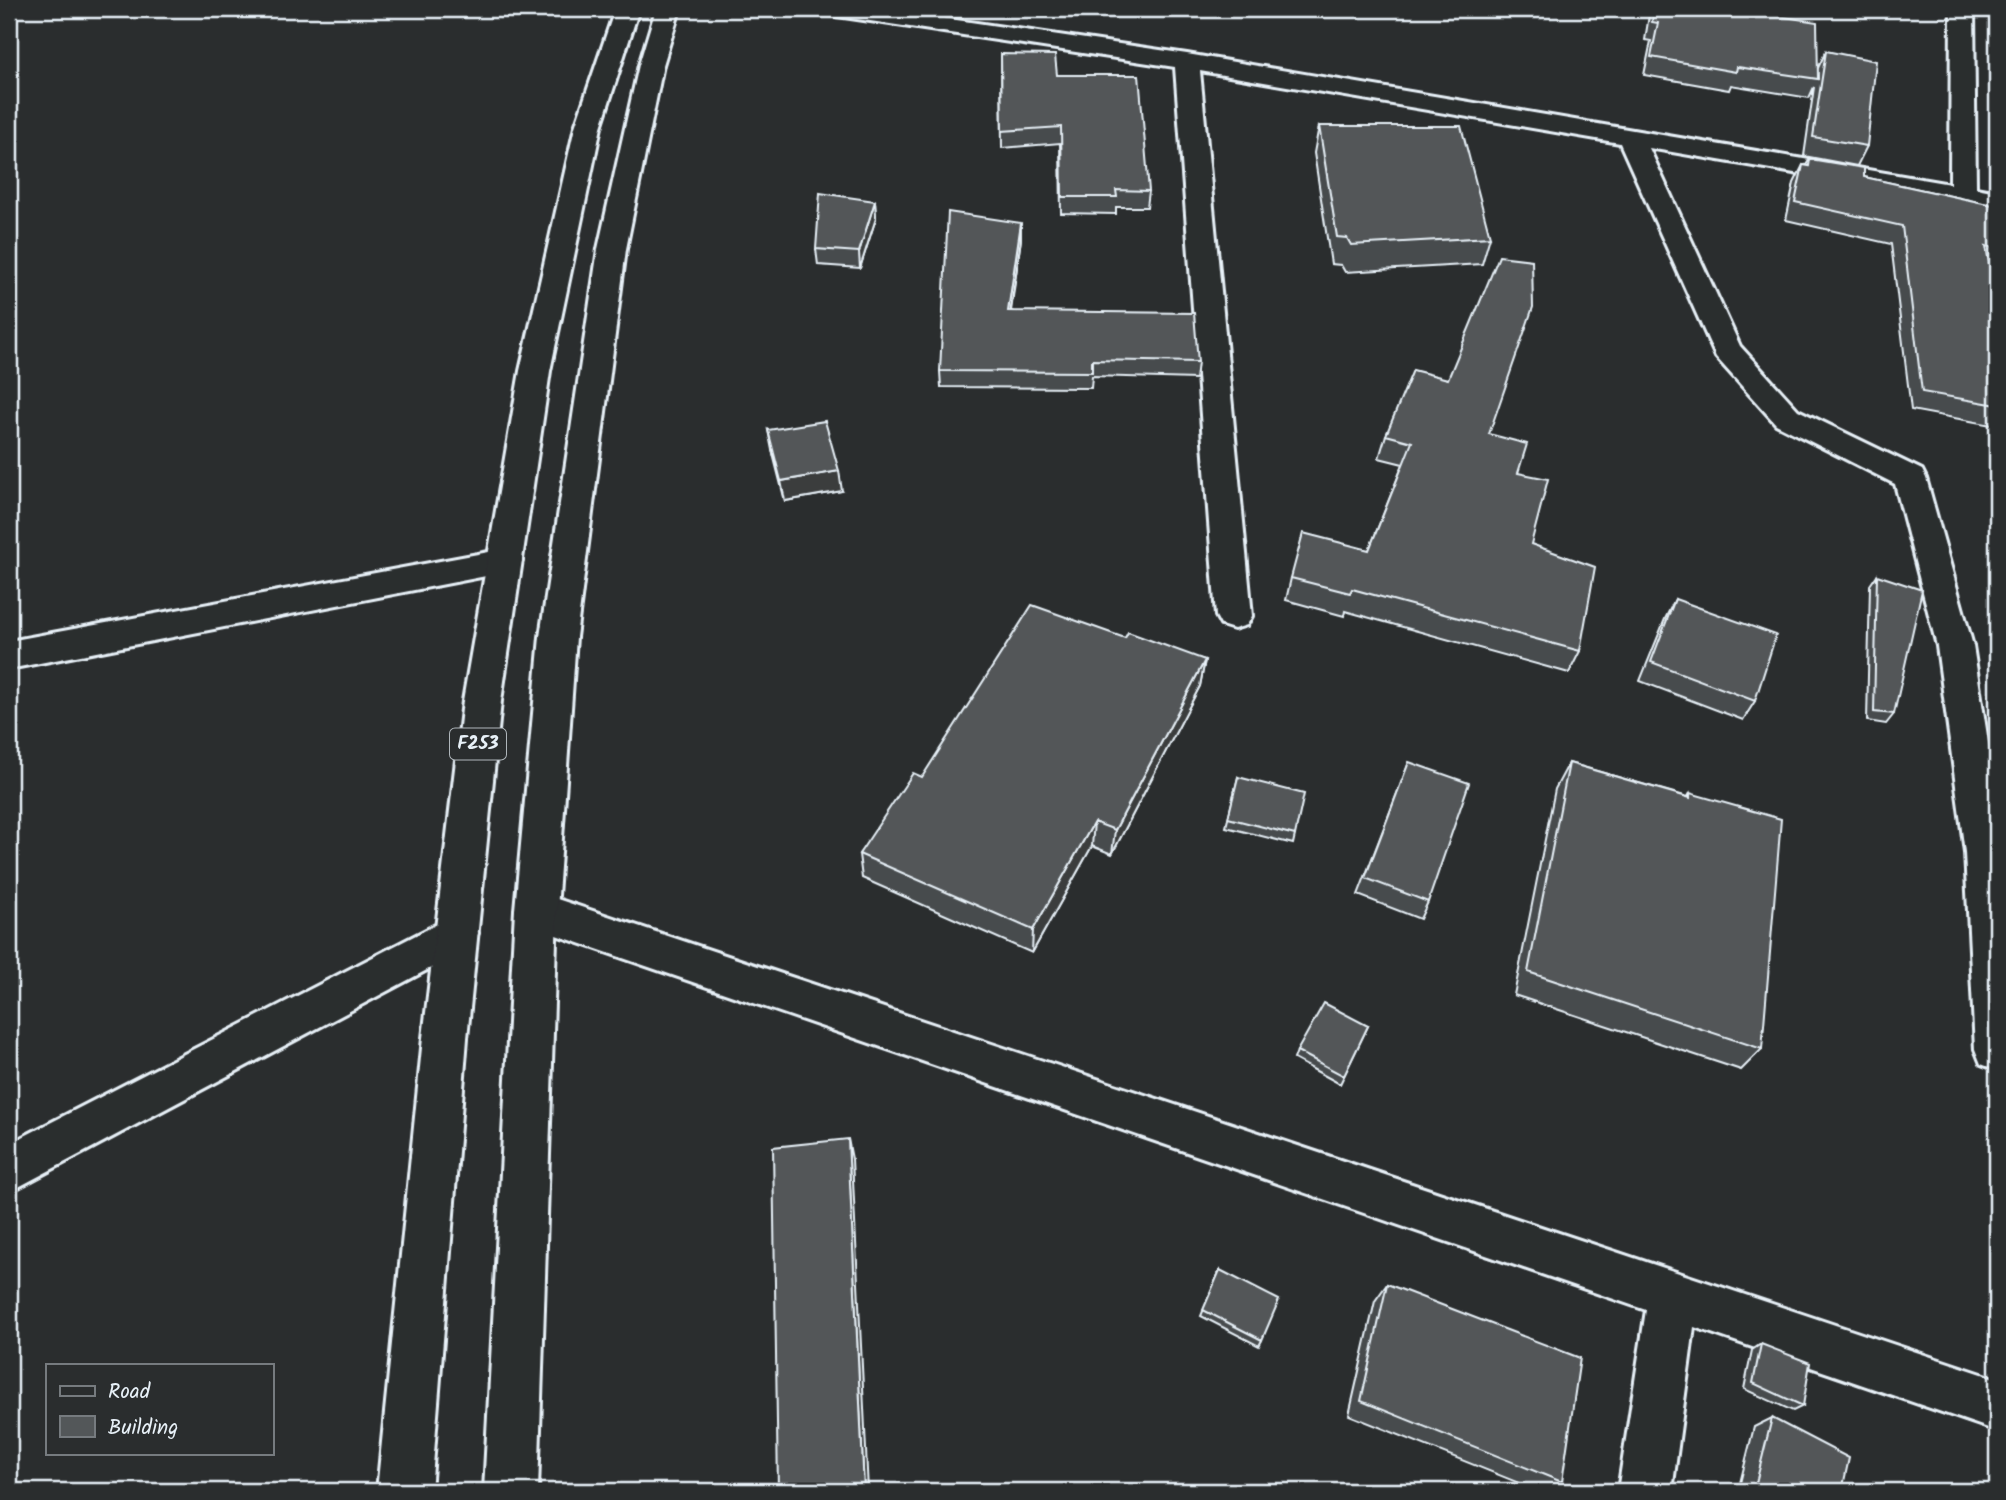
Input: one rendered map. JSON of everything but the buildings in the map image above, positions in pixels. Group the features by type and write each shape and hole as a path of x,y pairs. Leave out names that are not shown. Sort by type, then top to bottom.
{"street":[{"name":"F253","path":"404,1491 482,701 535,371 588,127 626,9"},
{"path":"511,1491 536,910 558,637 612,249 651,65 668,9"},
{"path":"836,9 1187,61 1997,200"},
{"path":"1963,9 1963,194"},
{"path":"1187,61 1234,616"},
{"path":"1631,138 1727,350 1787,416 1910,478 1955,646 1985,852 1997,1049"},
{"path":"9,655 505,561"},
{"path":"536,910 1997,1405"},
{"path":"9,1169 457,933"},
{"path":"1645,1491 1672,1295"}]}
